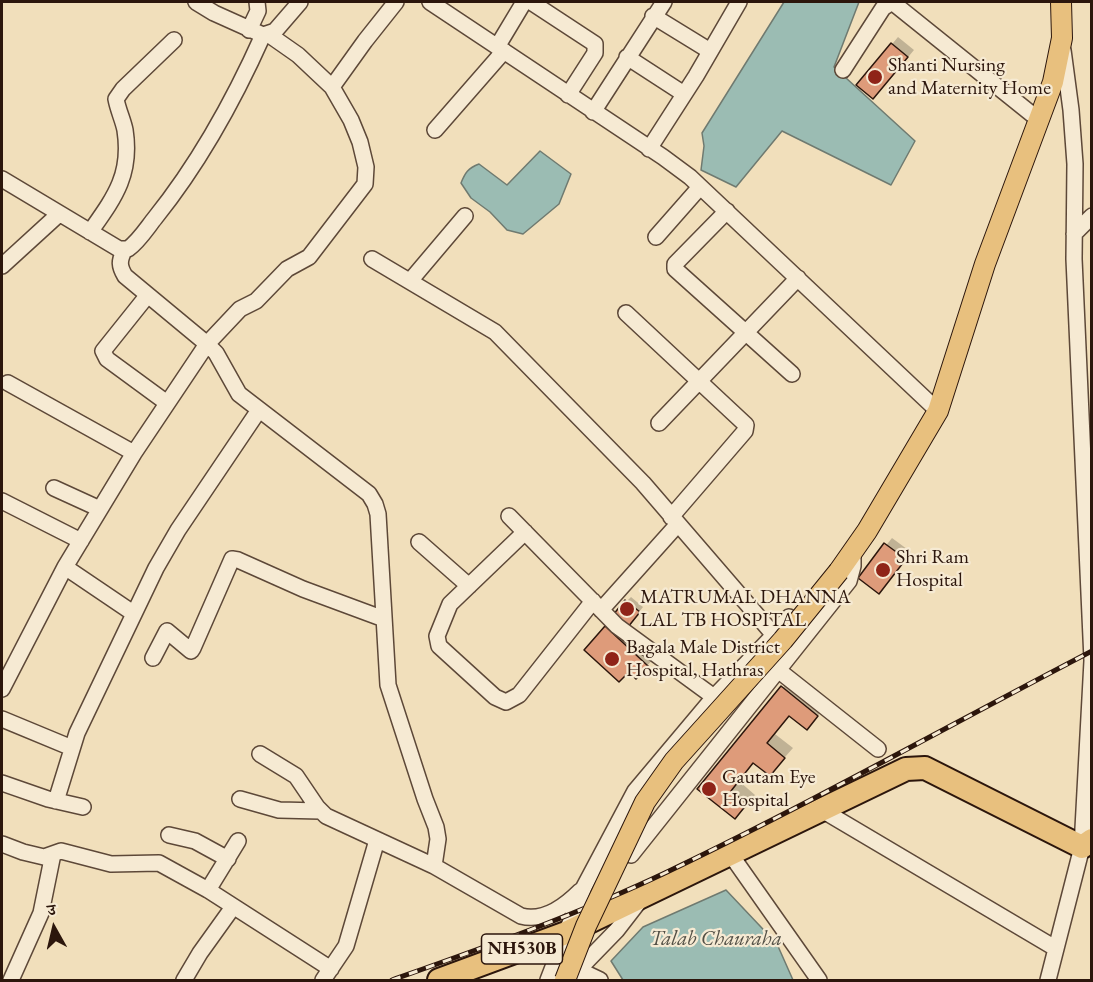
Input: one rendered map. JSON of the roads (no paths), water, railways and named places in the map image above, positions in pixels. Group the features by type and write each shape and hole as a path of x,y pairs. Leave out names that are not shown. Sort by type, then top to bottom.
{"highway":[{"name":"NH530B","path":"439,981 566,933 906,769 925,768 1088,846"}],"main road":[{"path":"573,977 585,926 645,802 674,761 764,662 839,571 853,552 938,411 985,264 1053,82 1062,38 1061,2"}],"street":[{"path":"2,689 65,567 134,453 207,344 240,309 256,301 287,269 309,257 364,184 366,167 360,142 351,120 332,87 298,55 260,33 195,2"},
{"path":"256,2 260,33 236,93 190,171 132,246 123,250 120,268 125,276 147,296 216,353 239,394 345,474 373,499 378,514 388,685 436,827 438,839 434,866"},
{"path":"260,33 282,24 300,2"},
{"path":"332,87 396,2"},
{"path":"430,2 649,148 700,187 938,411"},
{"path":"435,130 500,49 524,2"},
{"path":"531,2 595,44 595,53 568,95"},
{"path":"593,112 664,2"},
{"path":"649,148 739,2"},
{"path":"843,70 883,8 892,2 1040,120"},
{"path":"653,16 710,51"},
{"path":"1048,981 1055,948 1088,846 1092,660 1074,234 1075,164 1062,38"},
{"path":"90,232 117,194 122,181 126,139 116,99 123,89 174,40"},
{"path":"627,57 684,94"},
{"path":"2,179 58,214 123,250"},
{"path":"656,237 700,187"},
{"path":"727,211 675,266 678,272 792,374"},
{"path":"2,266 58,214"},
{"path":"410,281 465,216"},
{"path":"1074,234 1092,216"},
{"path":"372,259 495,332 643,483 774,635"},
{"path":"659,423 798,278"},
{"path":"147,296 103,351 107,359 167,403"},
{"path":"525,532 447,609 437,636 439,646 495,697 506,702 519,695 675,521 747,428 745,422 626,313"},
{"path":"8,384 134,453"},
{"path":"56,801 72,748 133,613 178,531 259,410"},
{"path":"54,488 100,509"},
{"path":"2,501 81,541"},
{"path":"509,516 617,626 714,698"},
{"path":"419,542 469,586"},
{"path":"548,981 584,887 635,791 714,698 774,635 839,560 853,552 853,566 849,581 631,855"},
{"path":"153,658 166,631 190,651 193,648 232,559 303,589 384,619"},
{"path":"65,567 133,613"},
{"path":"778,670 878,749"},
{"path":"2,719 72,748"},
{"path":"260,754 296,776 320,811"},
{"path":"2,783 56,801 83,807"},
{"path":"240,799 288,811 320,811 434,866 526,917 548,914 565,906 584,887"},
{"path":"822,810 1055,948"},
{"path":"169,835 195,841 228,859"},
{"path":"2,844 44,857 61,851 111,864 159,863 208,890 327,975 346,946 352,931 377,840"},
{"path":"208,890 238,841"},
{"path":"11,981 41,913 53,854"},
{"path":"731,855 819,981"},
{"path":"573,977 617,930 641,898"},
{"path":"184,981 200,953 233,907"},
{"path":"573,977 600,981"}],"water":[{"path":"784,2 859,2 834,67 915,141 891,185 782,131 736,187 701,170 704,146 702,133"},
{"path":"540,151 571,174 559,204 523,234 507,230 490,212 471,198 461,183 462,179 470,169 479,164 507,185"},
{"name":"Talab Chauraha","path":"726,890 777,944 793,980 623,980 611,961 643,927"}],"railway":[{"path":"392,980 566,916 667,872 827,791 1092,651"}],"place":[{"name":"Shanti Nursing and Maternity Home","path":"875,77"},
{"name":"Shri Ram Hospital","path":"883,570"},
{"name":"MATRUMAL DHANNA LAL TB HOSPITAL","path":"627,609"},
{"name":"Bagala Male District Hospital, Hathras","path":"612,659"},
{"name":"Gautam Eye Hospital","path":"709,789"}]}
